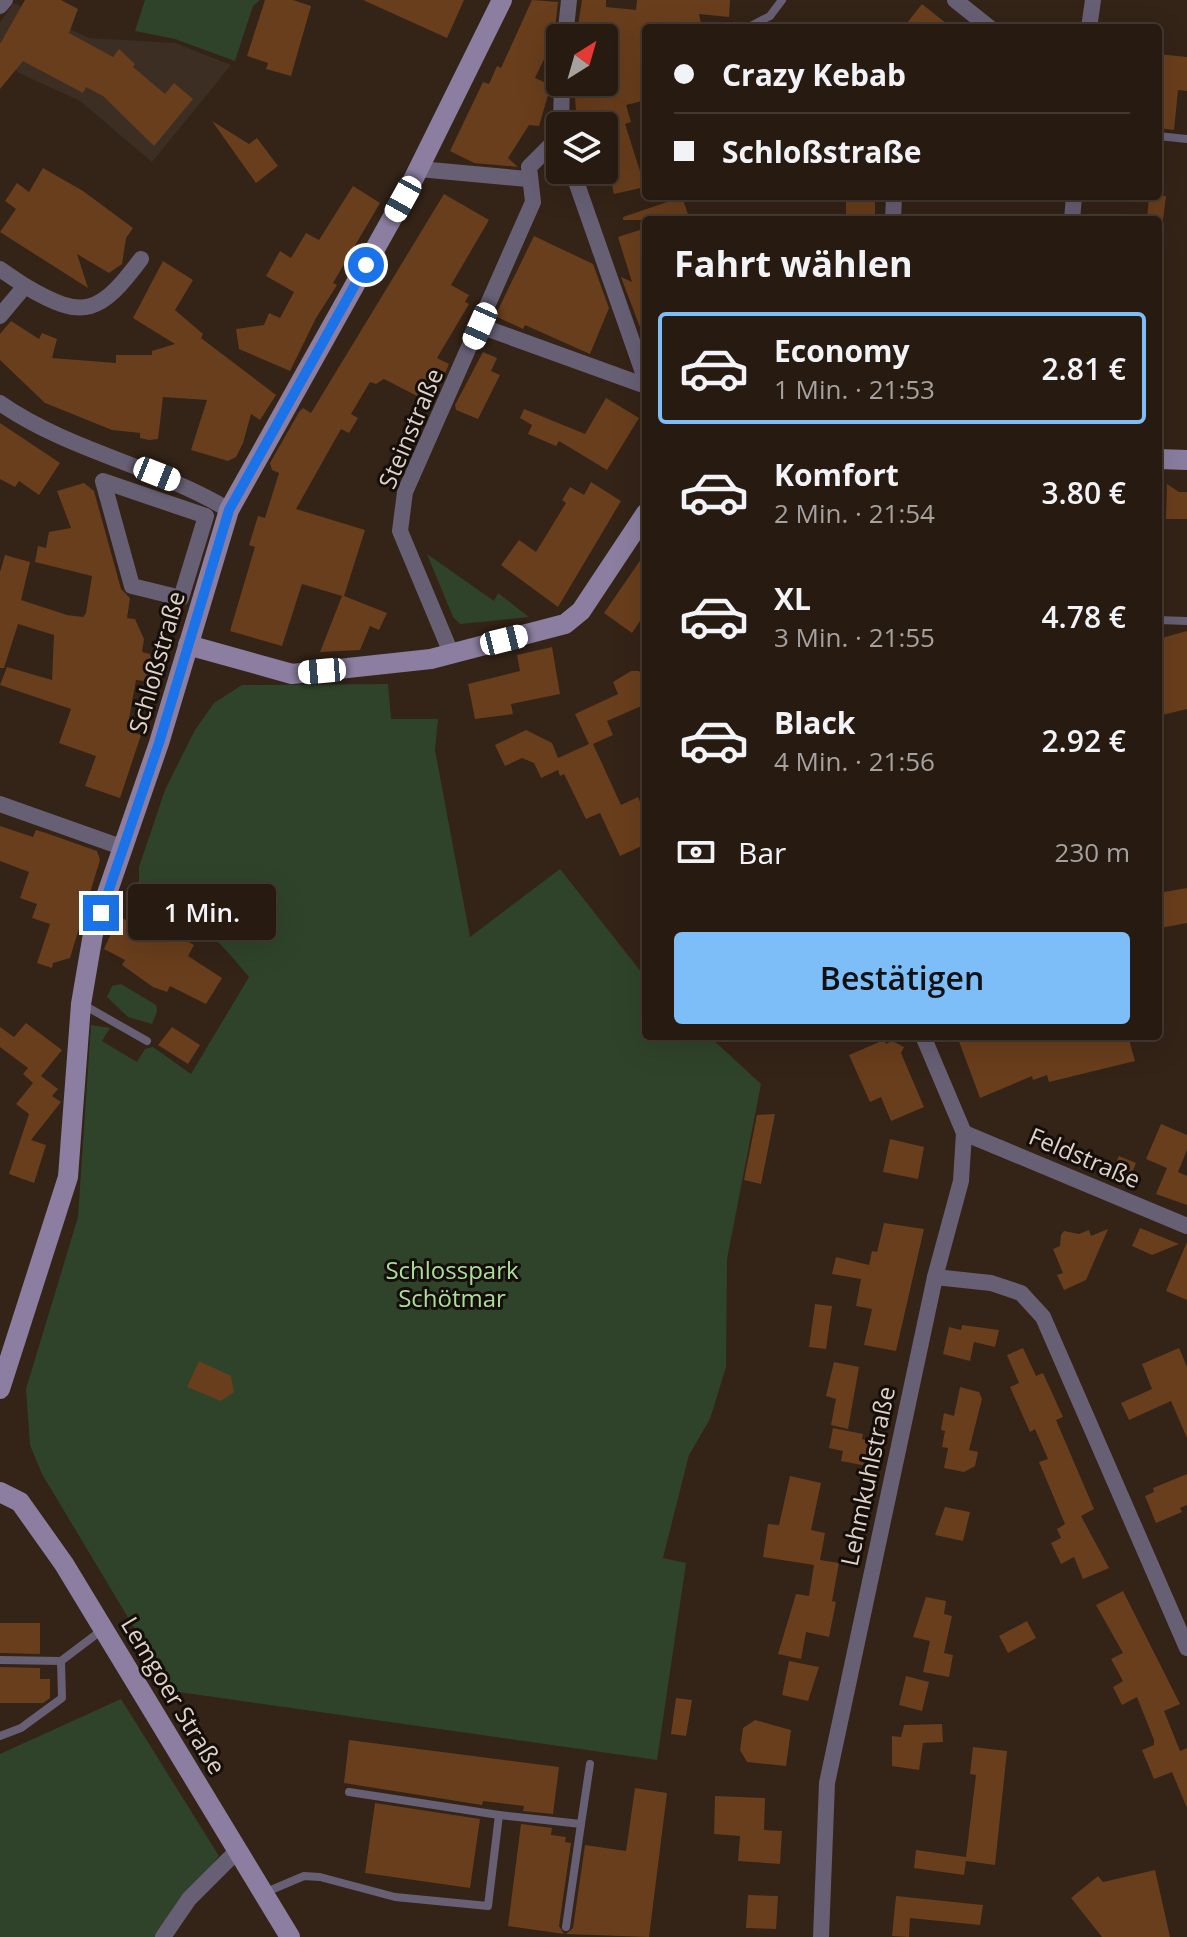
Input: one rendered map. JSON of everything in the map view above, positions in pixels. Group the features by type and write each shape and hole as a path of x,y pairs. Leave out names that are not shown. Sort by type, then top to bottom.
{"street":[{"path":"0,6 5,0"},
{"name":"Schloßstraße","path":"0,1389 68,1177 81,1004 93,934 124,848 229,510 419,169 502,0"},
{"path":"566,24 569,0"},
{"path":"955,0 985,24"},
{"path":"1090,24 1093,0"},
{"path":"419,169 528,179 529,167 546,150"},
{"name":"Steinstraße","path":"451,653 400,531 405,492 533,202 533,188 528,179"},
{"path":"577,184 642,372"},
{"path":"0,269 59,306 79,309 103,301 122,285 141,259"},
{"path":"0,316 25,286"},
{"path":"480,326 642,383"},
{"path":"0,403 34,427 85,450 194,489 229,510"},
{"path":"1162,459 1187,460"},
{"path":"103,481 206,516 181,598 132,586 103,481"},
{"path":"188,645 292,674 383,665 451,653 565,624 581,611 642,519"},
{"path":"0,804 124,848"},
{"name":"Lehmkuhlstraße","path":"821,1937 827,1783 935,1277 961,1181 964,1133 927,1040"},
{"name":"Feldstraße","path":"964,1133 1187,1226"},
{"path":"935,1277 991,1283 1021,1293 1043,1317 1187,1648"},
{"name":"Lemgoer Straße","path":"0,1492 20,1502 64,1564 290,1937"},
{"path":"163,1937 189,1899 237,1851"}],"lane":[{"path":"755,24 770,16 782,0"},
{"path":"1162,136 1187,139"},
{"path":"1162,620 1187,621"},
{"path":"81,1004 147,1041"},
{"path":"0,1660 61,1661 103,1629"},
{"path":"0,1736 21,1728 62,1698 61,1661"},
{"path":"566,1927 590,1764"},
{"path":"349,1792 581,1824"},
{"path":"263,1893 304,1876 320,1877 395,1897 488,1906 499,1815"}],"shaded area":[{"path":"14,3 89,38 175,43 231,65 152,162 80,101 21,74 0,57 0,22"}],"green space":[{"path":"145,0 260,0 253,6 235,61 175,39 135,31"},
{"path":"427,554 494,601 498,593 529,617 460,624 453,617"},
{"name":"Schlosspark Schötmar","path":"388,684 391,719 438,719 435,750 470,937 560,869 642,973 642,1040 713,1040 761,1084 727,1259 726,1367 710,1419 689,1455 663,1558 686,1563 657,1760 172,1691 42,1474 30,1445 26,1389 78,1217 91,1025 110,1028 102,1041 137,1062 145,1049 153,1047 191,1074 249,977 214,938 188,918 157,904 139,900 139,867 165,790 195,730 214,703 242,685"},
{"path":"121,984 156,1005 157,1012 152,1024 128,1017 107,997 112,986"},
{"path":"121,1699 219,1856 155,1937 0,1937 0,1754"}],"building":[{"path":"25,0 61,0 78,9 69,33 113,57 119,49 135,64 133,67 165,94 174,83 193,99 154,146 103,96 86,87 83,93 23,61 0,89 0,44"},
{"path":"265,0 293,0 311,6 291,76 266,69 268,63 247,56"},
{"path":"363,0 464,0 447,38"},
{"path":"532,0 558,2 556,24 546,24 546,55 535,78 546,83 548,96 539,126 529,125 508,158 518,167 474,163 450,151 483,82 489,84 497,66 501,68"},
{"path":"582,0 606,0 606,7 636,10 637,0 730,0 729,17 699,14 701,24 642,24 642,101 626,105 631,122 625,124 642,178 642,188 614,194 612,184 618,184 618,112 576,112 575,96 618,96 618,24 578,24"},
{"path":"922,4 947,24 906,24"},
{"path":"1162,54 1187,57 1187,91 1178,90 1174,130 1162,128"},
{"path":"212,121 249,144 257,138 278,166 256,183"},
{"path":"43,168 83,191 133,228 126,238 122,264 109,273 77,254 88,288 0,232 16,209 5,201 17,183 29,192"},
{"path":"353,186 380,203 333,283 337,285 316,318 290,371 239,349 236,329 264,325 269,313 280,318 294,292 266,276 280,251 291,258 306,233 319,240"},
{"path":"444,194 489,220 451,285 469,295 465,302 469,304 437,358 449,364 436,395 420,388 417,396 384,379 376,384 370,382 351,414 358,418 349,433 341,429 296,509 365,530 344,596 387,613 379,630 370,626 360,650 320,652 342,596 302,584 282,646 230,631 255,547 249,545 258,516 265,518 279,473 272,470 270,463 299,412 303,408 311,413"},
{"path":"1162,196 1166,196 1163,220 1162,216 1147,216 1149,200 1162,200"},
{"path":"673,200 683,200 689,216 642,216 642,220 623,220 623,217"},
{"path":"846,200 875,200 875,216 846,216"},
{"path":"642,229 642,333 621,277 632,282 618,237"},
{"path":"534,236 593,264 609,308 590,354 525,325 523,329 495,316"},
{"path":"163,261 193,280 175,310 203,334 201,338 276,395 260,420 251,414 243,443 236,457 228,461 191,450 207,400 163,397 158,439 149,440 140,438 140,433 112,430 45,403 0,360 0,334 11,321 39,339 42,333 57,339 52,358 116,363 116,355 152,355 152,351 175,344 133,318"},
{"path":"483,352 497,358 491,371 500,375 478,419 456,410 455,405"},
{"path":"606,398 639,418 607,470 559,441 556,446 528,434 532,425 520,418 524,409 585,434"},
{"path":"0,423 60,463 39,495 19,481 15,487 0,479"},
{"path":"591,482 621,501 558,607 501,565 519,540 536,552 566,503 562,500 570,487 584,495"},
{"path":"84,483 94,491 121,589 130,598 127,618 135,619 144,639 142,652 150,654 153,672 152,682 136,680 127,730 141,735 120,798 85,786 96,756 59,743 71,709 0,685 7,667 52,680 54,635 18,624 4,668 0,668 0,572 5,555 30,562 21,600 67,615 83,617 86,613 92,576 35,562 38,546 46,548 49,532 71,528 57,491"},
{"path":"1167,484 1179,492 1187,492 1187,519 1166,519"},
{"path":"642,558 642,618 632,633 604,613"},
{"path":"1187,631 1187,709 1162,715 1162,638"},
{"path":"552,647 560,694 511,704 513,714 475,719 468,684 520,671 517,655"},
{"path":"631,671 639,671 642,675 642,706 607,721 613,735 593,744 621,805 638,797 642,806 642,846 620,856 600,813 586,819 564,774 560,776 558,770 541,778 534,763 522,758 505,766 495,745 526,730 552,743 558,758 589,744 575,714 618,694 613,682"},
{"path":"0,826 33,837 36,830 97,851 100,860 70,958 53,963 52,968 37,963 50,924 32,918 37,904 20,898 29,872 0,861"},
{"path":"1187,888 1187,923 1162,928 1162,892"},
{"path":"119,916 143,931 149,920 161,927 165,920 186,932 183,939 194,945 188,956 222,978 206,1004 170,986 167,992 153,987 122,965 125,960 104,949"},
{"path":"26,1023 62,1050 41,1076 58,1089 52,1096 61,1102 31,1140 46,1145 34,1183 9,1174 29,1114 16,1104 33,1083 23,1074 28,1068 0,1047 0,1027 14,1037"},
{"path":"172,1027 200,1045 188,1064 158,1045"},
{"path":"884,1040 886,1044 892,1041 904,1047 901,1053 924,1107 891,1121 881,1097 870,1102 849,1055"},
{"path":"958,1040 1129,1040 1135,1061 1049,1082 1047,1075 1033,1080 1032,1076 980,1098"},
{"path":"775,1114 761,1184 744,1180 757,1115"},
{"path":"1161,1124 1187,1135 1187,1150 1178,1172 1187,1176 1187,1205 1156,1194 1167,1168 1146,1159"},
{"path":"890,1139 924,1147 918,1179 883,1172"},
{"path":"1119,1156 1136,1163 1129,1180 1111,1173"},
{"path":"884,1223 924,1229 896,1351 864,1345 872,1309 856,1306 861,1279 832,1274 836,1257 869,1265 872,1251 877,1252"},
{"path":"1140,1228 1179,1244 1152,1255 1132,1246"},
{"path":"1108,1229 1086,1280 1064,1290 1057,1275 1063,1273 1053,1249 1060,1246 1061,1235 1064,1231 1079,1234 1089,1230 1091,1236"},
{"path":"1187,1242 1187,1300 1166,1291"},
{"path":"815,1304 832,1306 826,1349 809,1347"},
{"path":"962,1325 999,1330 995,1347 974,1342 970,1361 943,1354 949,1327 961,1330"},
{"path":"1023,1348 1036,1376 1043,1373 1063,1417 1056,1420 1094,1509 1081,1516 1109,1568 1083,1579 1074,1557 1061,1564 1051,1543 1061,1538 1057,1529 1065,1524 1039,1462 1048,1459 1035,1429 1030,1432 1010,1387 1019,1383 1007,1355"},
{"path":"1179,1348 1187,1367 1187,1438 1171,1401 1129,1420 1121,1403 1152,1389 1142,1364"},
{"path":"199,1361 231,1376 234,1392 221,1401 187,1387"},
{"path":"834,1362 859,1367 848,1429 831,1425 836,1399 826,1396"},
{"path":"960,1387 979,1392 982,1399 969,1450 978,1452 975,1466 964,1472 944,1468 948,1448 942,1447 945,1431 941,1430 944,1413 954,1416"},
{"path":"833,1428 863,1434 862,1439 873,1442 878,1450 870,1454 867,1466 841,1461 843,1451 829,1448"},
{"path":"1187,1474 1187,1505 1180,1508 1182,1512 1156,1523 1145,1496 1154,1492 1153,1488"},
{"path":"790,1476 821,1483 811,1530 825,1533 820,1560 839,1563 829,1637 806,1632 801,1659 778,1654 796,1594 809,1596 814,1565 763,1557 768,1524 779,1525"},
{"path":"945,1507 970,1512 963,1541 935,1535"},
{"path":"1123,1591 1180,1704 1164,1711 1180,1751 1187,1748 1187,1808 1172,1772 1154,1779 1142,1750 1154,1745 1154,1740 1137,1697 1122,1705 1113,1687 1123,1681 1111,1659 1123,1653 1096,1605"},
{"path":"926,1597 946,1601 944,1614 952,1616 944,1653 953,1655 949,1677 923,1672 930,1641 913,1637"},
{"path":"1027,1621 1036,1638 1008,1653 999,1636"},
{"path":"0,1623 40,1623 40,1654 0,1653"},
{"path":"789,1661 819,1667 808,1701 782,1695"},
{"path":"0,1667 40,1668 40,1679 50,1679 50,1698 43,1703 0,1703"},
{"path":"906,1676 929,1682 922,1711 899,1705"},
{"path":"676,1698 692,1700 686,1736 671,1734"},
{"path":"755,1720 791,1730 786,1766 747,1762 740,1750 743,1728"},
{"path":"942,1724 943,1742 923,1743 919,1770 892,1766 892,1736 901,1737 904,1725"},
{"path":"349,1740 559,1767 553,1814 523,1811 524,1806 483,1801 482,1805 344,1783"},
{"path":"973,1747 1007,1751 995,1865 966,1861 964,1875 914,1868 916,1850 966,1857 976,1775 970,1774"},
{"path":"635,1788 667,1793 649,1937 566,1934 573,1928 585,1845 626,1851"},
{"path":"715,1796 765,1798 764,1830 782,1831 780,1864 738,1861 740,1836 714,1834"},
{"path":"375,1803 480,1819 470,1888 365,1873"},
{"path":"521,1824 552,1828 551,1835 566,1837 565,1842 571,1843 559,1926 564,1934 508,1926"},
{"path":"1155,1870 1170,1937 1102,1937 1071,1898 1098,1876 1103,1882"},
{"path":"748,1895 778,1896 776,1929 746,1928"},
{"path":"896,1896 983,1905 980,1925 910,1918 909,1937 892,1936"}],"route":[{"path":"101,913 159,743 229,510 366,265"}]}
